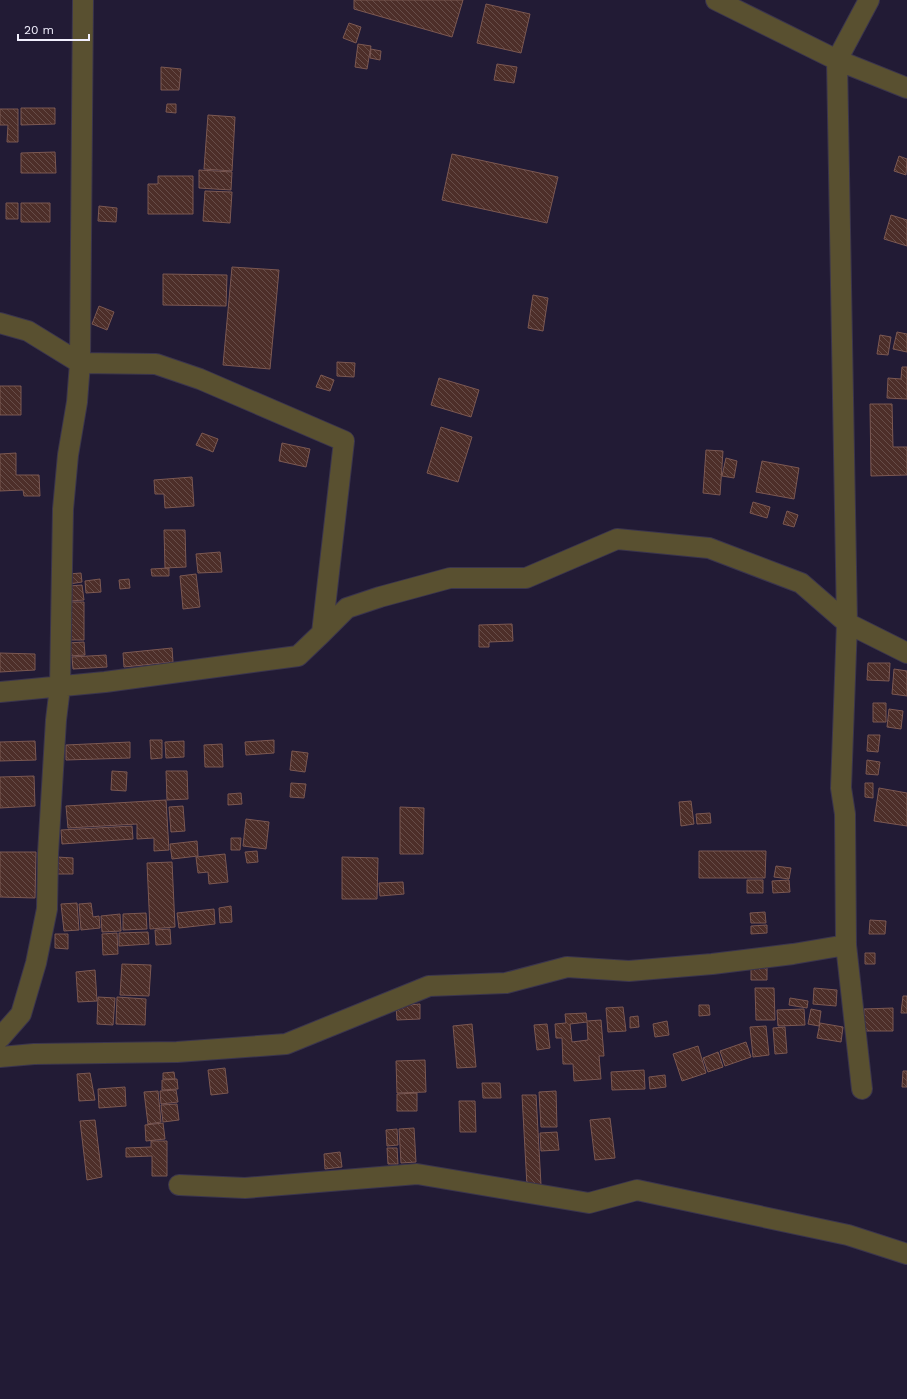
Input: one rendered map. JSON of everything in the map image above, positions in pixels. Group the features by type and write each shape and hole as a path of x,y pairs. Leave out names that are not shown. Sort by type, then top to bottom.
{"street":[{"path":"0,1038 21,1014 36,963 47,909 48,854 55,728 60,687 63,509 68,455 77,402 80,363 83,0"},
{"path":"716,0 838,60 907,88"},
{"path":"862,1089 846,945 845,814 841,788 847,623 838,60 869,0"},
{"path":"0,323 28,331 80,363 156,364 200,379 344,441 322,633"},
{"path":"0,692 105,682 298,656 347,608 380,597 450,578 526,578 618,540 709,548 801,584 847,623 907,653"},
{"path":"0,1057 34,1054 177,1052 286,1044 429,986 506,983 567,967 629,971 712,964 792,954 846,945"},
{"path":"178,1185 245,1188 417,1174 589,1203 637,1190 848,1235 907,1254"}],"building":[{"path":"354,0 463,0 452,37 354,9"},
{"path":"486,4 530,14 521,53 477,43"},
{"path":"349,23 361,27 356,43 343,38"},
{"path":"358,44 371,46 367,69 355,67"},
{"path":"371,49 381,51 380,60 370,58"},
{"path":"497,64 517,67 514,83 494,80"},
{"path":"161,67 181,69 179,90 161,90"},
{"path":"167,104 176,104 176,113 166,112"},
{"path":"21,108 55,108 55,124 21,125"},
{"path":"0,109 18,109 18,142 7,142 8,125 0,125"},
{"path":"208,115 235,117 232,171 204,169"},
{"path":"55,152 56,173 21,173 21,153"},
{"path":"452,154 558,177 547,223 442,200"},
{"path":"899,156 907,159 906,175 894,171"},
{"path":"199,170 232,172 231,190 199,188"},
{"path":"158,176 193,176 193,214 148,214 148,184 158,184"},
{"path":"205,191 232,192 230,223 203,221"},
{"path":"6,203 18,203 18,219 6,219"},
{"path":"21,203 50,203 50,222 21,222"},
{"path":"99,206 117,208 116,222 98,221"},
{"path":"891,215 907,220 907,246 884,239"},
{"path":"232,267 279,270 270,369 223,365"},
{"path":"163,274 227,275 226,306 163,305"},
{"path":"533,295 548,298 543,331 528,328"},
{"path":"99,306 114,312 107,330 92,324"},
{"path":"897,332 907,334 907,352 893,349"},
{"path":"880,335 891,337 888,355 877,354"},
{"path":"337,362 355,363 354,377 337,376"},
{"path":"902,367 907,367 907,399 887,398 888,378 901,379"},
{"path":"321,375 334,380 330,391 316,387"},
{"path":"439,378 479,390 471,417 431,405"},
{"path":"0,386 21,386 21,415 0,415"},
{"path":"870,404 892,404 893,447 907,447 907,475 871,476"},
{"path":"441,427 472,437 458,482 427,473"},
{"path":"202,433 218,439 213,452 196,445"},
{"path":"282,443 310,449 306,467 279,461"},
{"path":"706,450 723,451 720,495 703,493"},
{"path":"16,453 16,475 39,475 40,496 24,496 23,490 0,491 0,454"},
{"path":"726,458 737,461 734,478 722,476"},
{"path":"762,461 799,468 794,499 756,492"},
{"path":"192,477 194,506 165,508 164,494 155,494 154,480"},
{"path":"753,502 770,507 767,518 750,513"},
{"path":"787,511 798,515 794,527 783,524"},
{"path":"164,530 185,530 186,567 165,568"},
{"path":"220,552 222,572 198,573 196,554"},
{"path":"169,568 169,576 152,576 151,569"},
{"path":"81,573 82,582 69,584 68,574"},
{"path":"196,574 200,607 183,609 180,576"},
{"path":"100,579 101,592 86,593 85,581"},
{"path":"129,579 130,588 120,589 119,580"},
{"path":"82,585 84,600 70,601 69,586"},
{"path":"68,602 84,602 84,640 68,640"},
{"path":"512,624 513,641 489,642 489,647 479,647 479,625"},
{"path":"84,642 85,655 69,656 68,643"},
{"path":"172,648 173,662 124,667 123,653"},
{"path":"0,653 35,654 35,670 0,672"},
{"path":"106,655 107,667 73,669 72,657"},
{"path":"868,663 890,663 889,681 867,680"},
{"path":"894,669 907,671 907,696 892,694"},
{"path":"873,703 886,703 886,722 873,722"},
{"path":"889,709 903,711 901,729 887,727"},
{"path":"868,735 880,735 878,752 867,751"},
{"path":"150,740 162,740 162,758 151,759"},
{"path":"274,740 274,753 246,755 245,742"},
{"path":"35,741 36,760 0,761 0,742"},
{"path":"184,741 184,757 166,758 165,742"},
{"path":"130,742 130,758 66,760 66,745"},
{"path":"222,744 223,767 205,767 204,745"},
{"path":"292,751 308,753 305,772 290,770"},
{"path":"867,760 880,762 878,775 866,774"},
{"path":"112,771 127,772 126,791 111,790"},
{"path":"166,771 187,771 188,799 167,800"},
{"path":"34,776 35,806 0,808 0,777"},
{"path":"291,783 306,784 304,798 290,797"},
{"path":"865,783 873,783 873,798 865,797"},
{"path":"879,788 907,793 907,826 874,821"},
{"path":"241,793 242,804 228,805 228,794"},
{"path":"166,800 169,850 154,851 154,838 137,839 137,824 68,828 66,806"},
{"path":"691,801 694,824 681,826 679,802"},
{"path":"183,806 185,831 171,832 169,807"},
{"path":"400,807 424,808 423,854 400,854"},
{"path":"710,813 711,823 697,824 696,814"},
{"path":"246,819 269,822 266,849 243,846"},
{"path":"132,826 133,839 62,844 61,830"},
{"path":"231,838 241,838 240,850 231,850"},
{"path":"197,841 198,856 172,859 170,844"},
{"path":"257,851 258,862 247,863 245,852"},
{"path":"699,851 766,851 765,878 699,878"},
{"path":"0,852 36,852 35,898 0,897"},
{"path":"225,854 228,882 209,884 208,872 198,873 196,857"},
{"path":"57,857 73,858 73,874 56,874"},
{"path":"342,857 378,858 377,899 342,899"},
{"path":"172,862 175,927 150,929 147,863"},
{"path":"776,866 791,868 789,879 774,877"},
{"path":"747,880 763,880 763,893 747,893"},
{"path":"789,880 790,892 773,893 772,881"},
{"path":"403,882 404,894 380,896 379,883"},
{"path":"77,903 79,930 64,931 61,904"},
{"path":"91,903 93,917 99,916 100,928 81,930 79,904"},
{"path":"231,906 232,922 220,923 219,908"},
{"path":"214,909 215,924 179,928 177,913"},
{"path":"765,912 766,923 751,923 750,913"},
{"path":"146,913 147,929 123,930 123,914"},
{"path":"120,914 121,931 102,932 101,916"},
{"path":"870,920 886,921 885,934 869,934"},
{"path":"767,925 767,933 751,934 751,926"},
{"path":"170,929 171,944 156,945 155,930"},
{"path":"148,932 149,944 119,946 119,933"},
{"path":"117,933 118,954 103,955 102,934"},
{"path":"55,934 68,934 68,949 55,948"},
{"path":"865,953 875,953 875,964 865,964"},
{"path":"122,964 151,965 149,996 120,995"},
{"path":"751,966 767,966 767,980 751,980"},
{"path":"95,970 97,1001 78,1002 76,972"},
{"path":"755,988 774,988 775,1020 756,1020"},
{"path":"814,988 837,990 836,1006 813,1004"},
{"path":"903,996 907,996 907,1013 901,1013"},
{"path":"98,997 115,998 113,1025 97,1024"},
{"path":"117,997 146,999 145,1025 116,1024"},
{"path":"790,998 808,1001 807,1008 789,1005"},
{"path":"420,1004 420,1019 397,1020 396,1006"},
{"path":"699,1005 709,1005 710,1015 699,1016"},
{"path":"623,1007 626,1031 608,1032 606,1008"},
{"path":"893,1008 893,1031 864,1031 864,1009"},
{"path":"804,1009 805,1025 778,1026 777,1010"},
{"path":"811,1009 821,1011 819,1026 808,1024"},
{"path":"586,1013 587,1021 601,1020 604,1056 599,1056 601,1079 574,1081 573,1064 563,1064 562,1038 556,1038 555,1024 566,1023 565,1014","holes":["587,1022 588,1040 572,1042 570,1024"]},
{"path":"638,1016 639,1027 630,1028 630,1017"},
{"path":"667,1021 669,1035 655,1037 653,1024"},
{"path":"820,1023 843,1027 841,1042 817,1038"},
{"path":"472,1024 476,1067 457,1068 453,1026"},
{"path":"547,1024 550,1048 537,1050 534,1025"},
{"path":"766,1026 769,1055 753,1057 750,1027"},
{"path":"785,1027 787,1053 775,1054 773,1028"},
{"path":"746,1042 751,1057 725,1066 720,1051"},
{"path":"698,1046 706,1073 682,1081 673,1054"},
{"path":"718,1052 723,1067 708,1072 703,1058"},
{"path":"425,1060 426,1092 397,1093 396,1061"},
{"path":"225,1068 228,1093 211,1095 208,1070"},
{"path":"644,1070 645,1089 612,1090 611,1072"},
{"path":"903,1071 907,1071 907,1087 902,1087"},
{"path":"174,1072 175,1079 163,1079 163,1073"},
{"path":"90,1073 95,1100 79,1101 77,1074"},
{"path":"665,1075 666,1087 650,1089 649,1077"},
{"path":"177,1079 178,1089 162,1090 162,1080"},
{"path":"482,1083 500,1083 501,1098 483,1098"},
{"path":"125,1087 126,1106 99,1108 98,1089"},
{"path":"176,1090 178,1102 161,1104 160,1091"},
{"path":"158,1091 161,1122 148,1124 144,1092"},
{"path":"556,1091 557,1127 541,1127 539,1092"},
{"path":"417,1093 417,1111 397,1111 397,1094"},
{"path":"522,1095 536,1095 541,1185 527,1186"},
{"path":"459,1101 475,1101 476,1132 460,1132"},
{"path":"177,1104 179,1120 163,1122 161,1105"},
{"path":"610,1118 615,1158 595,1160 590,1120"},
{"path":"95,1120 102,1177 87,1180 80,1121"},
{"path":"163,1123 165,1139 146,1141 145,1125"},
{"path":"414,1128 416,1162 401,1163 399,1129"},
{"path":"397,1129 398,1145 387,1146 386,1130"},
{"path":"557,1132 559,1150 541,1151 540,1133"},
{"path":"151,1141 167,1141 167,1176 152,1176 152,1156 126,1157 126,1148 151,1147"},
{"path":"387,1148 397,1148 398,1164 388,1164"},
{"path":"340,1152 342,1167 325,1169 324,1154"}]}
